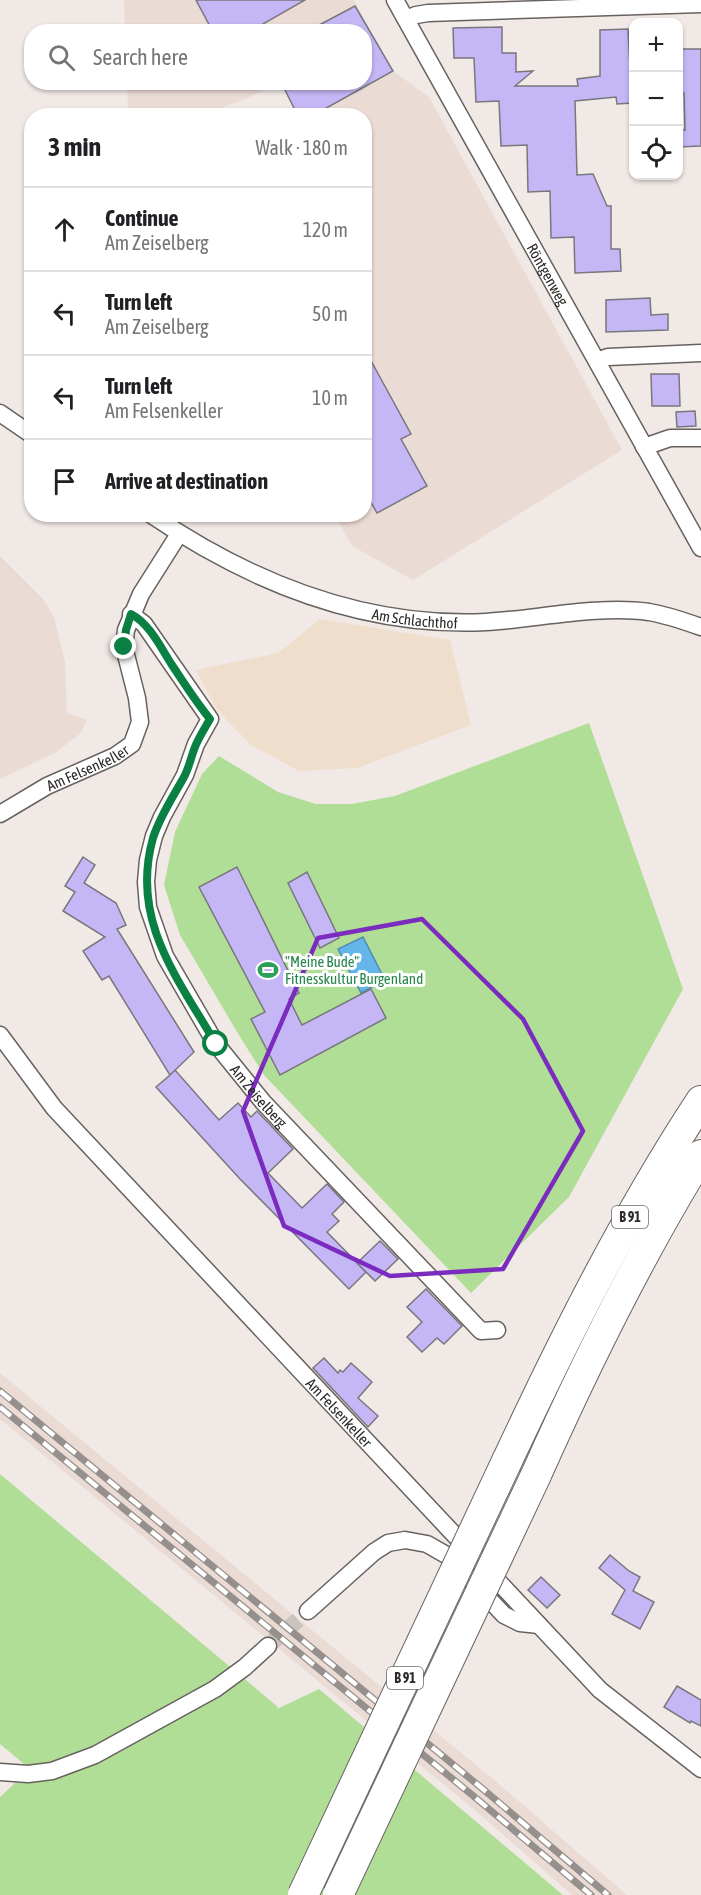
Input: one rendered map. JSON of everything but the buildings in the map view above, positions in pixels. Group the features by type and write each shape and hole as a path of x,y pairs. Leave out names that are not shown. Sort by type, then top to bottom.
{"highway":[{"name":"B 91","path":"303,1895 561,1347 609,1254 676,1138 701,1101"},
{"name":"B 91","path":"338,1895 536,1475 567,1404 649,1243 701,1155"}],"street":[{"name":"Röntgenweg","path":"394,0 701,548"},
{"path":"406,20 428,13 701,4"},
{"path":"597,361 608,357 701,352"},
{"path":"0,413 24,430"},
{"path":"644,447 670,438 701,438"},
{"name":"Am Schlachthof","path":"162,522 224,560 270,582 322,602 366,612 426,620 483,622 591,612 648,612 701,627"},
{"name":"Am Felsenkeller","path":"0,814 47,786 115,756 132,744 140,722 137,698 124,647 126,630 141,594 179,534"},
{"name":"Am Zeiselberg","path":"131,614 149,630 210,719 196,744 185,775 154,836 148,860 146,882 148,907 165,956 216,1044 263,1102 481,1331 497,1330"},
{"name":"Am Felsenkeller","path":"0,1035 62,1116 600,1690 701,1769"},
{"path":"308,1611 374,1552 388,1543 405,1540 427,1544 448,1556 504,1615 520,1623 539,1626"},
{"path":"0,1772 28,1774 52,1771 96,1755 215,1689 245,1667 268,1646"}],"highlighted area":[{"path":"422,919 523,1019 583,1131 503,1269 390,1276 284,1226 243,1111 318,938"}],"shaded area":[{"path":"124,0 354,0 367,24 125,24"},
{"path":"372,33 393,71 429,97 622,450 413,580 352,546 339,522 372,522 372,108 294,108 284,90 372,90"},
{"path":"127,90 263,90 221,108 128,108"},
{"path":"0,556 44,600 54,617 65,662 67,713 87,720 81,733 55,753 0,779"},
{"path":"320,619 450,640 471,725 357,768 299,771 251,745 217,710 196,670 278,653"},
{"path":"0,1373 499,1784 627,1895 572,1895 477,1812 0,1419"}],"green space":[{"path":"589,723 683,989 569,1197 471,1293 264,1075 180,935 164,885 175,832 202,774 219,756 278,792 316,804 352,804 395,796"},
{"path":"0,1474 278,1707 277,1709 319,1689 563,1895 0,1895 0,1797 30,1769 0,1744"}],"water":[{"path":"363,937 385,980 361,993 338,949"}],"tunnel":[{"path":"268,1646 308,1611"}],"railway":[{"path":"0,1391 608,1895"},
{"path":"0,1407 591,1895"}],"place":[{"name":"\"Meine Bude\" Fitnesskultur Burgenland","path":"268,970"}],"route":[{"path":"124,647 131,614 144,624 210,719 196,744 185,775 171,798 154,836 146,882 148,907 154,931 165,956 216,1044"}]}
